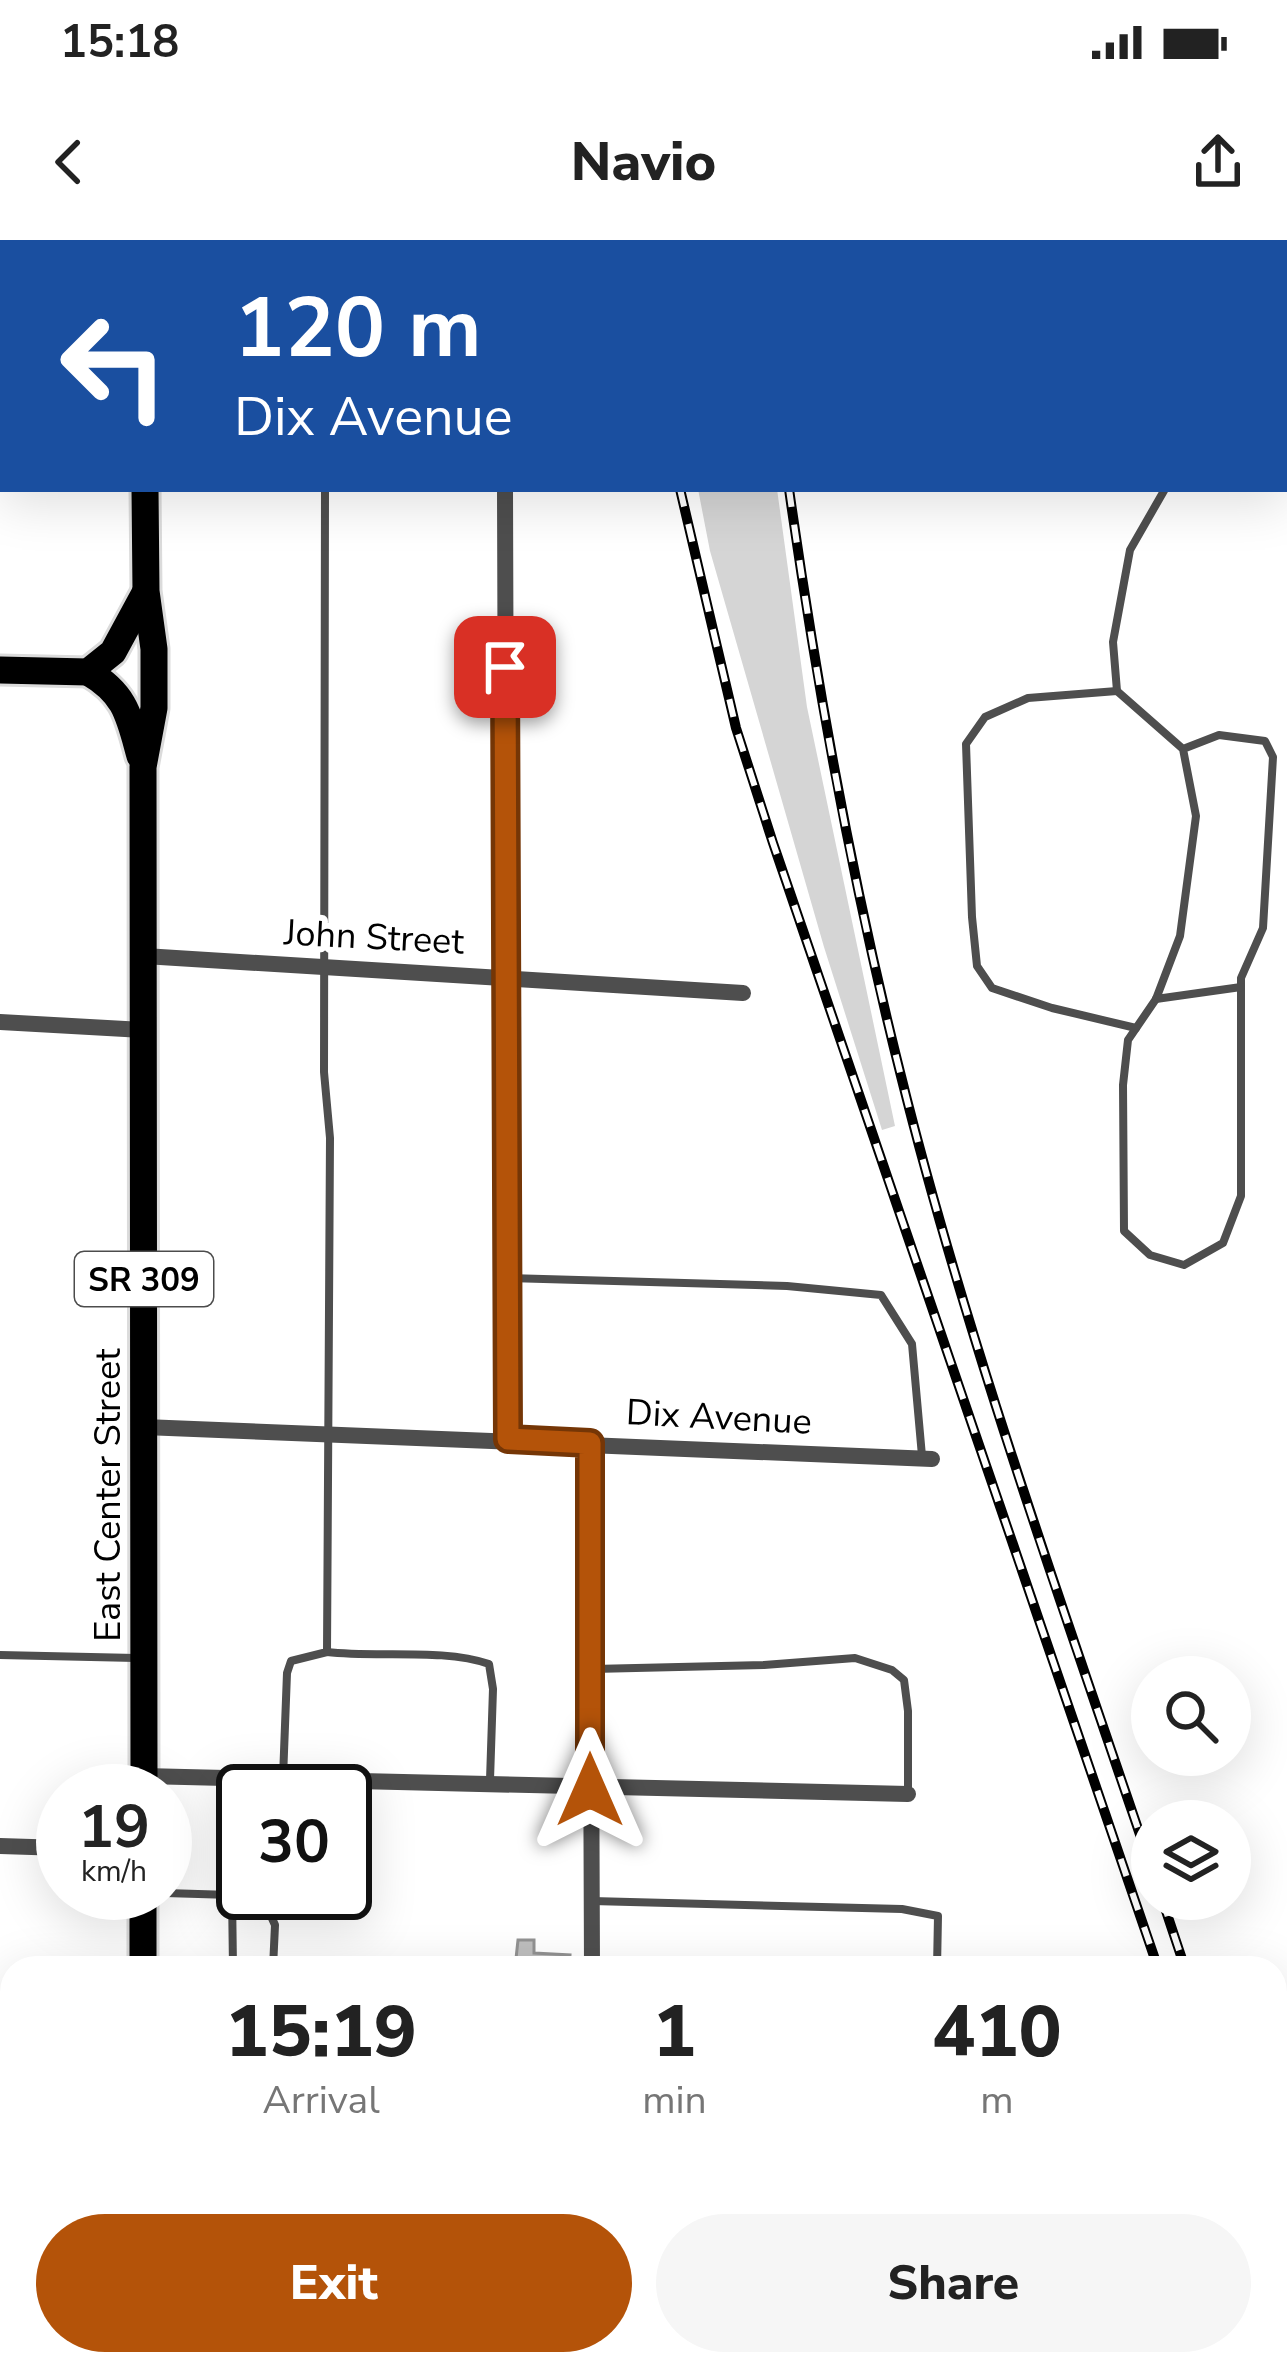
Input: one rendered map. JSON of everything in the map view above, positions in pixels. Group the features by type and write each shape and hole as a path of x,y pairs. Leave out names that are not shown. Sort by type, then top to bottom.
{"main road":[{"name":"East Center Street","path":"144,1764 143,767 154,708 145,492"},
{"name":"SR 309","path":"88,672 113,652 146,591"},
{"path":"0,670 88,672"},
{"name":"East Center Street","path":"88,672 112,686 129,713 143,767"},
{"path":"143,1920 143,1956"}],"street":[{"path":"505,492 508,1439"},
{"name":"John Street","path":"144,956 743,993"},
{"path":"0,1022 143,1030"},
{"name":"Dix Avenue","path":"144,1427 927,1459"},
{"path":"590,1443 592,1956"},
{"path":"372,1783 908,1794"},
{"path":"0,1846 36,1847"}],"lane":[{"path":"325,492 324,1072 330,1138 327,1652"},
{"path":"1163,492 1130,550 1113,642 1117,691 1183,749 1196,816 1180,936 1156,999 1128,1040 1123,1085 1124,1232 1150,1255 1184,1265 1223,1243 1241,1196 1241,978 1263,928 1273,757 1265,741 1219,735 1183,749"},
{"path":"1117,691 1028,698 985,717 966,744 972,916 977,966 992,988 1136,1028"},
{"path":"1156,999 1241,987"},
{"path":"507,1278 787,1286 880,1295 912,1344 927,1459"},
{"path":"284,1764 291,1661 327,1652 471,1658 489,1664 493,1689 489,1786"},
{"path":"0,1655 142,1658"},
{"path":"590,1669 855,1658 892,1670 904,1680 908,1711 908,1794"},
{"path":"591,1900 902,1909 938,1916 937,1956"},
{"path":"232,1920 233,1956"},
{"path":"274,1920 274,1956"}],"shaded area":[{"path":"699,492 777,492 807,707 895,1126 882,1130 710,551"}],"building":[{"path":"518,1940 534,1940 534,1953 570,1955 570,1956 516,1956"}],"railway":[{"path":"681,492 736,728 773,843 1154,1956"},
{"path":"789,492 851,857 927,1177 1018,1475 1131,1808"},
{"path":"1169,1920 1181,1956"}],"route":[{"path":"505,667 508,1439 590,1443 590,1790"}]}
